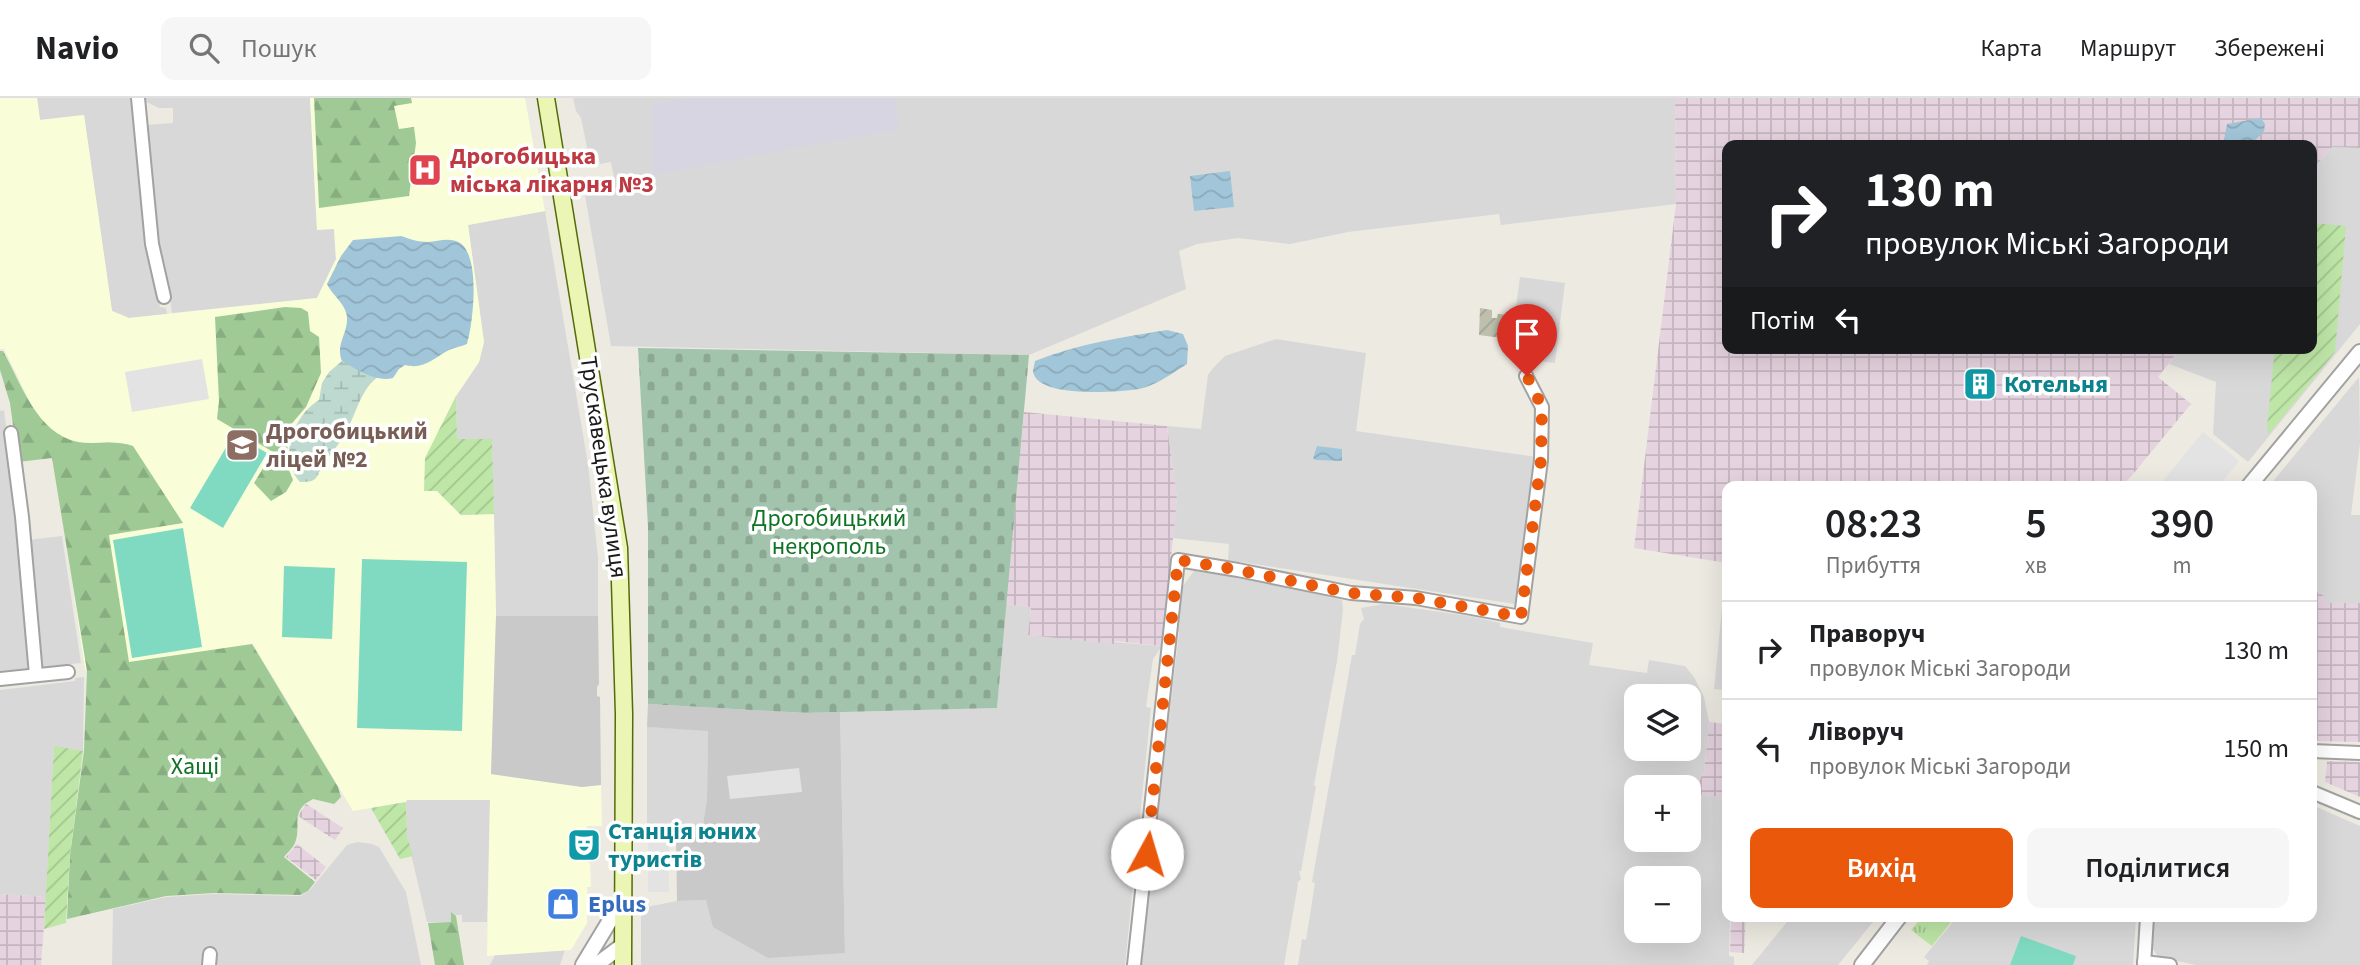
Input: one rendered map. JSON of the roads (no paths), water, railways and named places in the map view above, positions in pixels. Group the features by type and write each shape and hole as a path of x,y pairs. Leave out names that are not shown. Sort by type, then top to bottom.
{"main road":[{"name":"Трускавецька вулиця","path":"546,98 619,548 624,714 623,965"}],"street":[{"path":"138,98 152,244 164,297"},
{"path":"2253,481 2360,352"},
{"path":"1134,965 1178,560 1351,593 1416,598 1521,617 1541,447 1542,407 1527,376"},
{"path":"11,433 22,517 36,675"},
{"path":"0,679 68,672"},
{"path":"2317,751 2360,753"},
{"path":"2317,794 2360,812"},
{"path":"583,965 623,899"},
{"path":"1862,965 1895,922"},
{"path":"2147,922 2144,964 2170,965"},
{"path":"596,965 623,945"}],"water":[{"path":"2261,118 2265,124 2264,131 2256,140 2224,140 2227,124"},
{"path":"1230,171 1234,207 1194,211 1190,176"},
{"path":"401,236 424,242 453,240 467,251 474,291 471,322 467,344 449,350 423,365 405,365 393,378 380,379 342,361 340,349 347,317 327,284 341,256 353,240"},
{"path":"1167,330 1183,334 1188,346 1187,364 1164,379 1145,387 1097,392 1063,390 1038,380 1033,371 1035,361 1067,350"},
{"path":"1317,446 1342,449 1342,461 1316,460 1313,458"}],"place":[{"name":"Дрогобицька міська лікарня №3","path":"425,170"},
{"name":"Котельня","path":"1980,384"},
{"name":"Дрогобицький ліцей №2","path":"242,445"},
{"name":"Станція юних туристів","path":"584,845"},
{"name":"Eplus","path":"563,904"}],"park label":[{"name":"Дрогобицький некрополь","path":"829,532"},
{"name":"Хащі","path":"195,766"}]}
